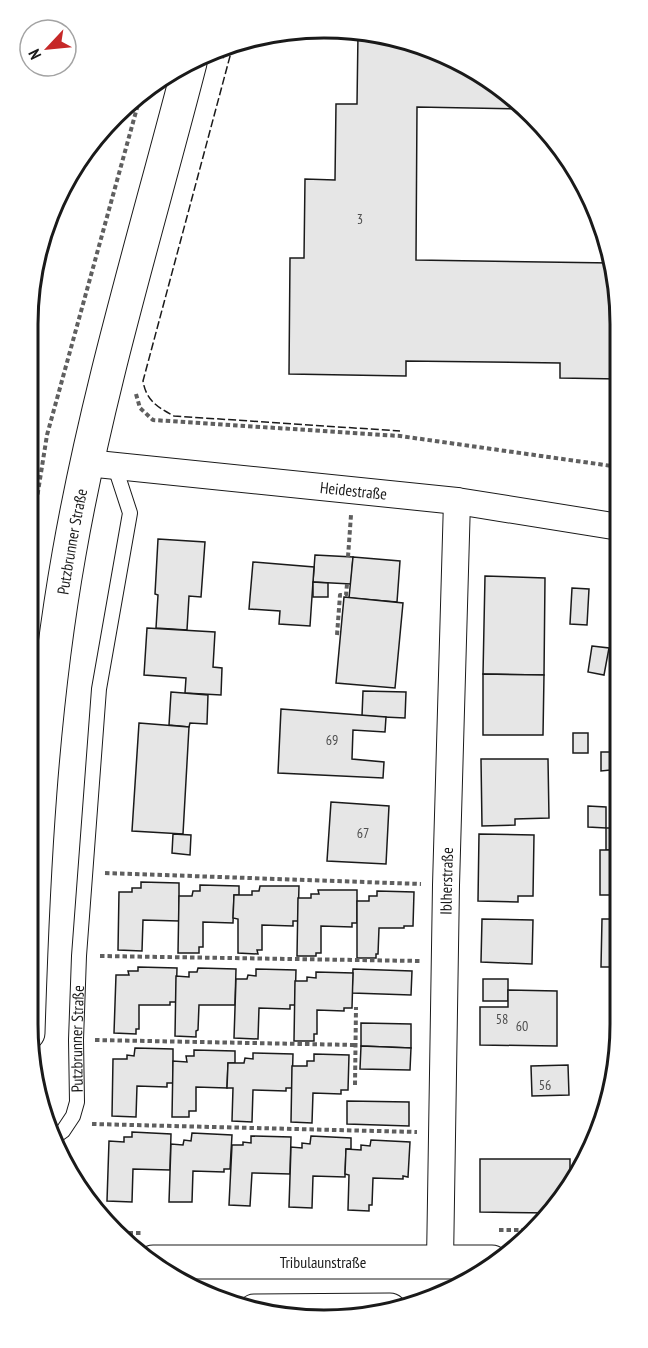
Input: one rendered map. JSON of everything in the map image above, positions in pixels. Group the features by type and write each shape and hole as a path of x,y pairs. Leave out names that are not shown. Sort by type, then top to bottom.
{"main road":[{"name":"Putzbrunner Straße","path":"38,813 50,684 69,555 101,465 112,356 188,72"},
{"name":"Tribulaunstraße","path":"165,1262 483,1262"}],"street":[{"name":"Heidestraße","path":"101,465 457,501 610,526"},
{"name":"Iblherstraße","path":"440,1262 446,885 457,501"}],"lane":[{"name":"Putzbrunner Straße","path":"59,1134 73,1116 76,1102 79,956 99,689 130,513 101,465"}],"path":[{"path":"38,492 47,435 137,107"},
{"path":"134,388 140,408 153,420 400,436 610,466"},
{"path":"348,556 353,491"},
{"path":"337,635 340,595 346,595 346,584"},
{"path":"85,872 446,885"},
{"path":"79,956 445,961"},
{"path":"355,1085 356,1007"},
{"path":"76,1040 355,1045"},
{"path":"85,1124 411,1132"}],"building":[{"path":"358,40 398,47 434,59 483,86 513,109 417,107 416,260 604,263 610,305 610,379 560,378 560,363 406,361 406,376 289,374 290,258 304,258 305,179 335,180 336,104 357,104"},
{"path":"158,539 205,542 201,597 189,596 187,630 156,628"},
{"path":"315,555 353,557 351,584 313,582"},
{"path":"353,557 400,561 397,602 349,598"},
{"path":"253,562 314,567 310,626 279,624 280,611 249,609"},
{"path":"485,576 545,578 544,675 483,674"},
{"path":"313,582 328,583 328,597 313,597"},
{"path":"572,588 589,589 587,625 570,624"},
{"path":"344,597 403,603 395,688 336,683"},
{"path":"147,628 215,632 213,667 222,668 221,695 185,693 186,678 144,675"},
{"path":"592,646 609,648 604,675 588,672"},
{"path":"483,674 544,675 543,735 483,735"},
{"path":"363,691 406,692 405,718 362,716"},
{"path":"171,692 208,695 207,724 190,723 189,727 169,725"},
{"path":"281,709 386,717 385,732 353,730 352,759 384,762 383,778 278,773"},
{"path":"139,723 189,727 183,834 132,831"},
{"path":"573,733 588,733 588,753 573,753"},
{"path":"601,752 610,752 610,770 601,771"},
{"path":"481,759 548,759 549,818 515,819 515,825 482,826"},
{"path":"331,802 389,806 386,864 327,861"},
{"path":"588,806 606,807 606,828 588,827"},
{"path":"606,828 610,828 610,850 606,850"},
{"path":"173,834 191,835 190,855 172,853"},
{"path":"479,834 534,835 533,896 518,896 518,902 478,901"},
{"path":"600,850 610,850 610,895 600,895"},
{"path":"141,882 179,883 179,921 143,920 142,951 118,950 119,892 132,892 132,888 141,888"},
{"path":"200,885 239,886 239,895 234,895 233,923 203,922 203,947 199,947 199,953 178,953 179,896 192,896 193,891 200,891"},
{"path":"260,886 299,886 298,921 293,921 293,926 262,925 262,950 257,950 258,954 238,953 238,919 233,918 234,895 252,895 252,891 259,891"},
{"path":"318,890 357,890 357,923 352,923 352,927 321,926 321,953 316,953 316,956 297,956 298,898 311,898 311,894 319,894"},
{"path":"377,891 414,892 413,926 379,928 376,958 357,958 357,901 369,901 369,896 377,896"},
{"path":"482,919 533,920 532,964 481,962"},
{"path":"602,919 610,919 610,967 601,967"},
{"path":"138,967 177,968 176,1002 170,1002 170,1005 139,1005 139,1029 136,1029 136,1034 114,1033 116,975 129,975 128,971 138,971"},
{"path":"198,968 236,969 235,1005 199,1005 196,1037 175,1036 176,976 189,977 189,972 197,972"},
{"path":"256,969 296,970 295,1005 290,1005 290,1009 259,1008 258,1039 234,1038 236,979 247,979 248,975 256,976"},
{"path":"353,969 412,971 411,995 352,993"},
{"path":"316,972 353,973 352,1008 344,1008 344,1011 317,1010 317,1034 314,1034 314,1041 294,1041 295,981 307,981 307,977 316,978"},
{"path":"483,979 508,979 508,1001 483,1001"},
{"path":"508,990 557,991 557,1046 480,1045 480,1007 508,1007"},
{"path":"361,1023 411,1024 411,1048 361,1046"},
{"path":"361,1046 411,1048 410,1070 360,1069"},
{"path":"135,1048 173,1049 173,1083 167,1083 167,1087 137,1086 136,1117 112,1116 113,1059 127,1059 127,1055 134,1056"},
{"path":"194,1050 235,1051 235,1063 228,1063 227,1088 196,1087 196,1111 189,1111 189,1117 172,1117 173,1061 187,1062 186,1056 194,1056"},
{"path":"253,1053 293,1054 292,1088 286,1088 286,1091 253,1090 252,1122 232,1121 233,1088 227,1088 228,1063 244,1063 245,1058 253,1059"},
{"path":"314,1054 349,1055 348,1090 341,1090 341,1094 313,1093 312,1123 291,1122 292,1066 307,1066 307,1061 314,1061"},
{"path":"568,1065 569,1095 532,1096 531,1066"},
{"path":"347,1101 409,1102 409,1126 347,1124"},
{"path":"132,1132 171,1134 170,1170 133,1169 132,1202 107,1201 109,1141 124,1142 124,1137 132,1137"},
{"path":"192,1133 232,1135 230,1169 224,1169 224,1172 193,1171 192,1202 169,1202 171,1144 183,1145 184,1140 191,1141"},
{"path":"251,1136 291,1137 290,1174 252,1173 250,1206 229,1205 232,1145 243,1145 243,1142 251,1143"},
{"path":"311,1136 351,1138 351,1149 346,1149 345,1177 313,1176 312,1208 289,1207 291,1147 302,1148 302,1143 310,1144"},
{"path":"371,1140 410,1142 408,1177 403,1176 403,1179 373,1178 372,1205 369,1205 369,1211 348,1210 349,1175 345,1174 346,1149 361,1150 361,1145 370,1146"},
{"path":"480,1159 570,1159 570,1170 539,1213 480,1212"}],"fence":[{"path":"231,53 143,381 144,388 158,406 174,416 400,431"}]}
